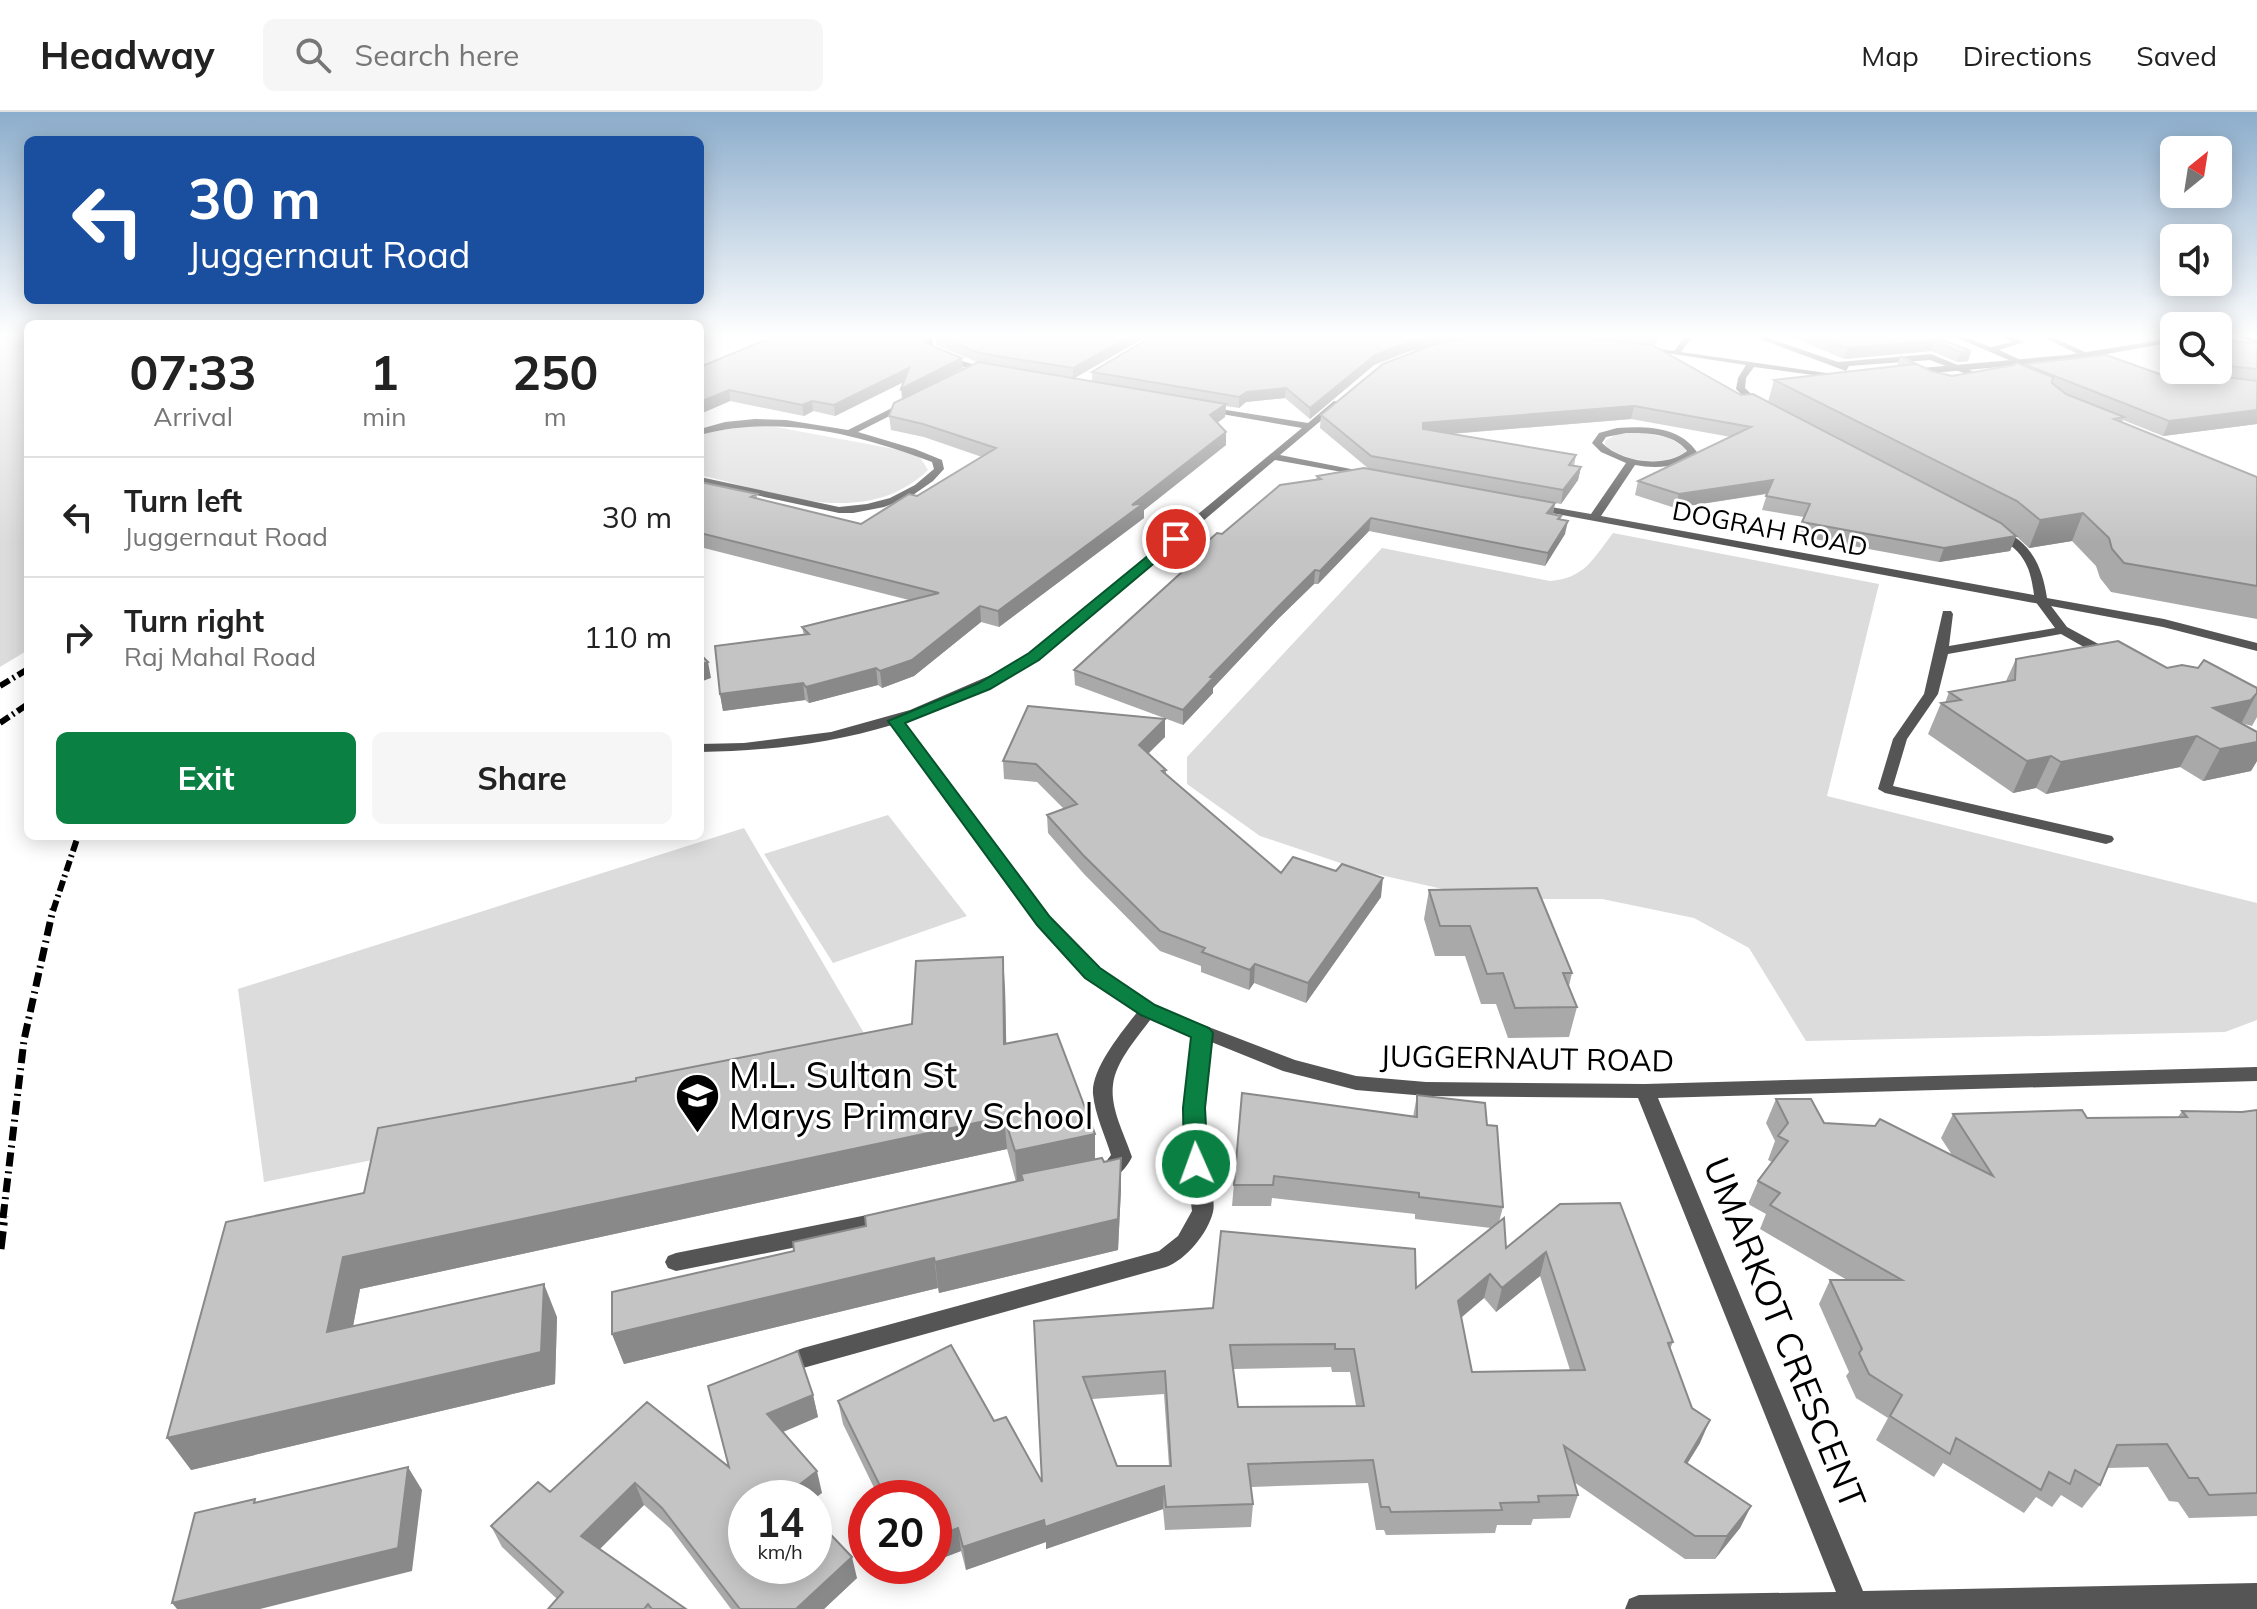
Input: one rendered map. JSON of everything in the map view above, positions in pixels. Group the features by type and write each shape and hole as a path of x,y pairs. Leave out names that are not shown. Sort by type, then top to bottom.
{"street":[{"path":"847,434 906,404"},
{"path":"704,748 723,749 823,737 896,721 984,686 1034,657 1336,404"},
{"path":"1757,404 1773,414"},
{"path":"1200,407 1309,426"},
{"path":"704,431 725,424 766,421 847,434 918,452 937,460 939,469 898,498 882,506 858,510 839,510 704,481"},
{"path":"1617,431 1650,431 1681,440 1692,452 1685,459 1668,463 1632,461 1604,451 1597,443 1598,439 1617,431"},
{"path":"1273,457 1380,477"},
{"path":"1594,518 1632,461"},
{"name":"DOGRAH ROAD","path":"1518,503 2164,623 2257,647"},
{"path":"1988,526 2025,549 2035,562 2041,601 2054,622 2125,664"},
{"path":"1947,614 1931,694 1900,739 1885,789 2106,839"},
{"path":"1942,651 2063,630"},
{"name":"JUGGERNAUT ROAD","path":"896,721 1043,921 1093,973 1148,1010 1290,1066 1356,1083 1426,1089 1645,1091 2257,1074"},
{"path":"1085,1181 1097,1179 1113,1169 1122,1157 1103,1084 1148,1010"},
{"path":"803,1358 1166,1258 1186,1242 1203,1211 1196,1164 1194,1108 1202,1033"},
{"name":"UMARKOT CRESCENT","path":"1645,1091 1854,1603"},
{"path":"676,1262 905,1216"},
{"path":"1639,1609 2257,1597"}],"shaded area":[{"path":"0,404 24,404 24,652 0,667"},
{"path":"765,425 900,450 920,457 928,470 903,488 876,499 848,503 788,497 704,476 704,434"},
{"path":"1639,432 1670,438 1686,449 1685,452 1667,460 1644,460 1622,455 1605,445 1605,441 1619,433"},
{"path":"1613,533 1879,584 1827,796 2257,903 2257,1020 2225,1032 1806,1041 1749,948 1694,918 1602,899 1487,899 1367,872 1260,836 1187,784 1187,757 1382,548 1550,581 1572,576 1587,566"},
{"path":"888,815 967,916 833,963 764,854"},
{"path":"744,828 878,1057 264,1182 238,989"}],"building":[{"path":"894,404 1225,404 1210,415 1226,432 1132,505 1144,503 998,611 980,606 912,660 880,671 876,668 806,687 803,683 720,694 715,646 809,634 802,627 939,593 704,534 704,483 757,494 751,497 861,524 909,494 917,496 996,448 889,416"},
{"path":"1335,404 1772,404 2001,523 2016,536 1944,548 1802,522 1810,504 1766,496 1773,480 1679,494 1638,481 1751,427 1634,406 1423,423 1423,429 1576,455 1569,465 1581,467 1563,490 1371,456 1321,415"},
{"path":"1822,404 2091,404 2124,417 2114,419 2257,477 2257,586 2124,563 2112,549 2109,538 2083,513 2040,520 2017,501"},
{"path":"2125,404 2257,404 2257,410 2169,421"},
{"path":"1364,468 1555,503 1547,513 1568,521 1548,553 1371,518 1320,571 1315,570 1279,606 1210,677 1213,678 1183,710 1074,670 1193,562 1189,561 1194,557 1191,556 1280,485"},
{"path":"2118,641 2167,668 2182,665 2198,668 2204,660 2257,688 2251,700 2213,708 2257,732 2257,742 2220,749 2197,736 2061,762 2051,756 2027,761 1941,703 1961,700 1949,692 2015,680 2016,659"},
{"path":"1028,706 1165,719 1139,745 1166,770 1162,771 1281,873 1293,857 1336,871 1342,864 1383,878 1308,983 1255,964 1250,970 1202,952 1205,948 1160,931 1047,815 1077,804 1036,764 1003,761"},
{"path":"1537,888 1572,973 1563,973 1577,1007 1515,1008 1503,973 1487,974 1470,926 1440,926 1429,890"},
{"path":"1003,957 1004,1044 1057,1034 1095,1134 1015,1151 1004,1117 343,1257 327,1332 544,1284 541,1352 167,1438 226,1222 364,1193 378,1128 636,1081 636,1078 912,1024 916,961"},
{"path":"1242,1093 1417,1117 1417,1095 1485,1103 1487,1125 1497,1126 1503,1207 1419,1197 1419,1193 1274,1176 1273,1185 1234,1185"},
{"path":"1776,1099 1811,1099 1824,1123 1875,1126 1880,1119 1993,1176 1953,1114 2082,1110 2087,1118 2187,1117 2182,1111 2257,1110 2257,1493 2209,1495 2198,1478 2189,1478 2167,1444 2117,1445 2100,1485 2075,1470 2070,1484 2049,1472 2041,1490 1956,1438 1950,1454 1890,1416 1902,1395 1869,1374 1859,1353 1862,1349 1830,1280 1902,1280 1770,1205 1780,1193 1758,1181 1788,1141 1778,1136 1788,1123"},
{"path":"1102,1158 1104,1162 1121,1158 1118,1219 935,1262 934,1258 612,1334 612,1292 794,1251 793,1242 866,1226 865,1216 1023,1180 1021,1174"},
{"path":"1620,1203 1673,1342 1668,1343 1692,1408 1710,1420 1685,1462 1751,1506 1727,1536 1695,1536 1564,1446 1578,1495 1538,1496 1539,1502 1500,1503 1502,1510 1391,1512 1389,1507 1381,1507 1373,1460 1248,1464 1253,1504 1166,1507 1164,1486 1045,1527 1044,1520 963,1547 958,1528 952,1530 952,1480 877,1480 838,1401 951,1345 994,1421 1006,1417 1042,1482 1034,1321 1213,1308 1221,1231 1415,1249 1416,1288 1504,1218 1506,1248 1560,1204","holes":["1546,1252 1585,1370 1472,1372 1458,1301 1490,1274 1502,1288","1335,1344 1335,1349 1354,1349 1364,1406 1238,1407 1230,1345","1165,1371 1171,1466 1117,1466 1083,1377"]},
{"path":"798,1351 813,1395 767,1414 817,1471 805,1480 728,1480 728,1584 823,1584 796,1609 740,1609 662,1508 635,1483 581,1536 686,1609 652,1609 648,1604 644,1609 548,1609 563,1592 491,1526 538,1482 550,1492 647,1402 729,1467 708,1386"},
{"path":"408,1467 398,1548 172,1603 195,1513 255,1499 254,1503"},
{"path":"832,1536 848,1553 848,1561 832,1576"}],"railway":[{"path":"0,686 24,671"},
{"path":"0,723 24,707"},
{"path":"53,911 77,840"},
{"path":"3,1218 24,1040 53,909"},
{"path":"0,1249 4,1216"}],"place":[{"name":"M.L. Sultan St Marys Primary School","path":"698,1135"}],"route":[{"path":"1176,539 1034,657 984,686 896,721 1043,921 1093,973 1148,1010 1202,1033 1194,1108 1196,1164"}]}
